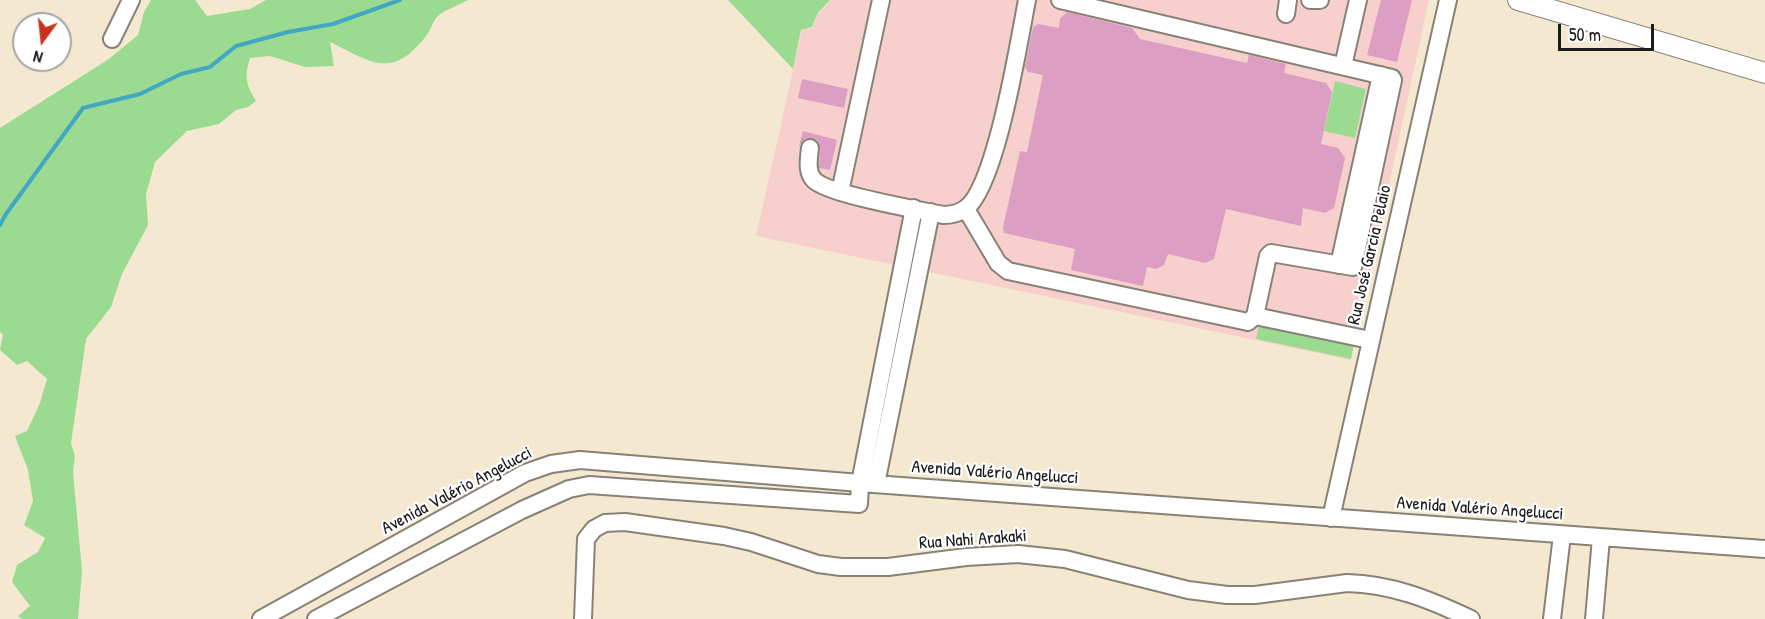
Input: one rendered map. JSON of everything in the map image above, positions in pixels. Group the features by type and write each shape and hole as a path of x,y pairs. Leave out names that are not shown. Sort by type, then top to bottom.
{"main road":[{"path":"1518,0 1765,73"}],"street":[{"path":"112,39 131,0"},
{"path":"840,192 881,0"},
{"path":"810,148 810,173 813,179 822,186 840,192 949,215 966,209 984,182 990,165 1005,111 1027,0"},
{"path":"966,209 998,263 1008,271 1248,322 1255,316 1268,256 1271,253 1353,268 1393,80 1390,77 1060,0"},
{"path":"1310,0 1320,0"},
{"path":"1343,66 1358,0"},
{"name":"Rua José Garcia Pelaio","path":"1331,518 1448,0"},
{"path":"868,484 914,208"},
{"path":"316,619 522,510 577,486 859,504 868,484 931,212"},
{"path":"1255,316 1371,340"},
{"name":"Avenida Valério Angelucci","path":"261,619 525,473 551,464 580,460 868,484 1765,549"},
{"name":"Rua Nahi Arakaki","path":"583,619 586,539 594,529 605,523 625,522 724,536 751,542 818,564 841,567 879,567 966,557 1018,554 1065,559 1188,590 1227,595 1255,595 1362,583 1423,597 1472,619"},
{"path":"1552,619 1563,535"},
{"path":"1594,619 1601,538"}],"shaded area":[{"path":"831,0 1429,0 1351,360 756,236 802,30 812,28 819,13"}],"green space":[{"path":"151,0 195,0 207,16 250,9 266,0 468,0 439,15 415,49 392,63 370,61 330,42 334,66 305,67 270,56 250,58 247,81 256,101 248,107 236,110 219,124 187,131 155,162 146,194 148,225 122,274 111,307 86,339 71,443 75,456 73,472 82,571 78,619 22,619 18,616 30,606 12,582 17,565 38,552 45,538 24,525 33,501 28,470 15,436 27,431 40,403 47,379 27,361 17,365 0,350 3,335 0,332 0,128 109,59 138,35 144,12"},
{"path":"728,0 830,0 818,13 812,27 801,30 793,69"},
{"path":"1335,81 1366,89 1355,138 1324,131"},
{"path":"1261,318 1355,337 1351,359 1256,339"}],"building":[{"path":"1381,0 1412,0 1397,62 1367,55"},
{"path":"1067,12 1132,28 1140,39 1247,63 1249,55 1286,64 1284,73 1326,83 1332,92 1321,144 1338,148 1345,158 1334,208 1325,213 1303,208 1301,226 1226,209 1214,259 1205,263 1168,254 1164,265 1156,269 1147,267 1143,286 1071,270 1075,249 1004,233 1003,227 1020,151 1027,152 1043,75 1028,72 1025,67 1033,27 1038,24 1059,28 1060,19"},
{"path":"802,79 848,89 844,108 798,98"},
{"path":"803,131 837,140 830,170 819,168 820,149 817,140 806,138 799,146"}],"waterway":[{"path":"0,225 83,108 140,94 181,74 210,67 236,46 288,32 333,24 400,0"}]}
